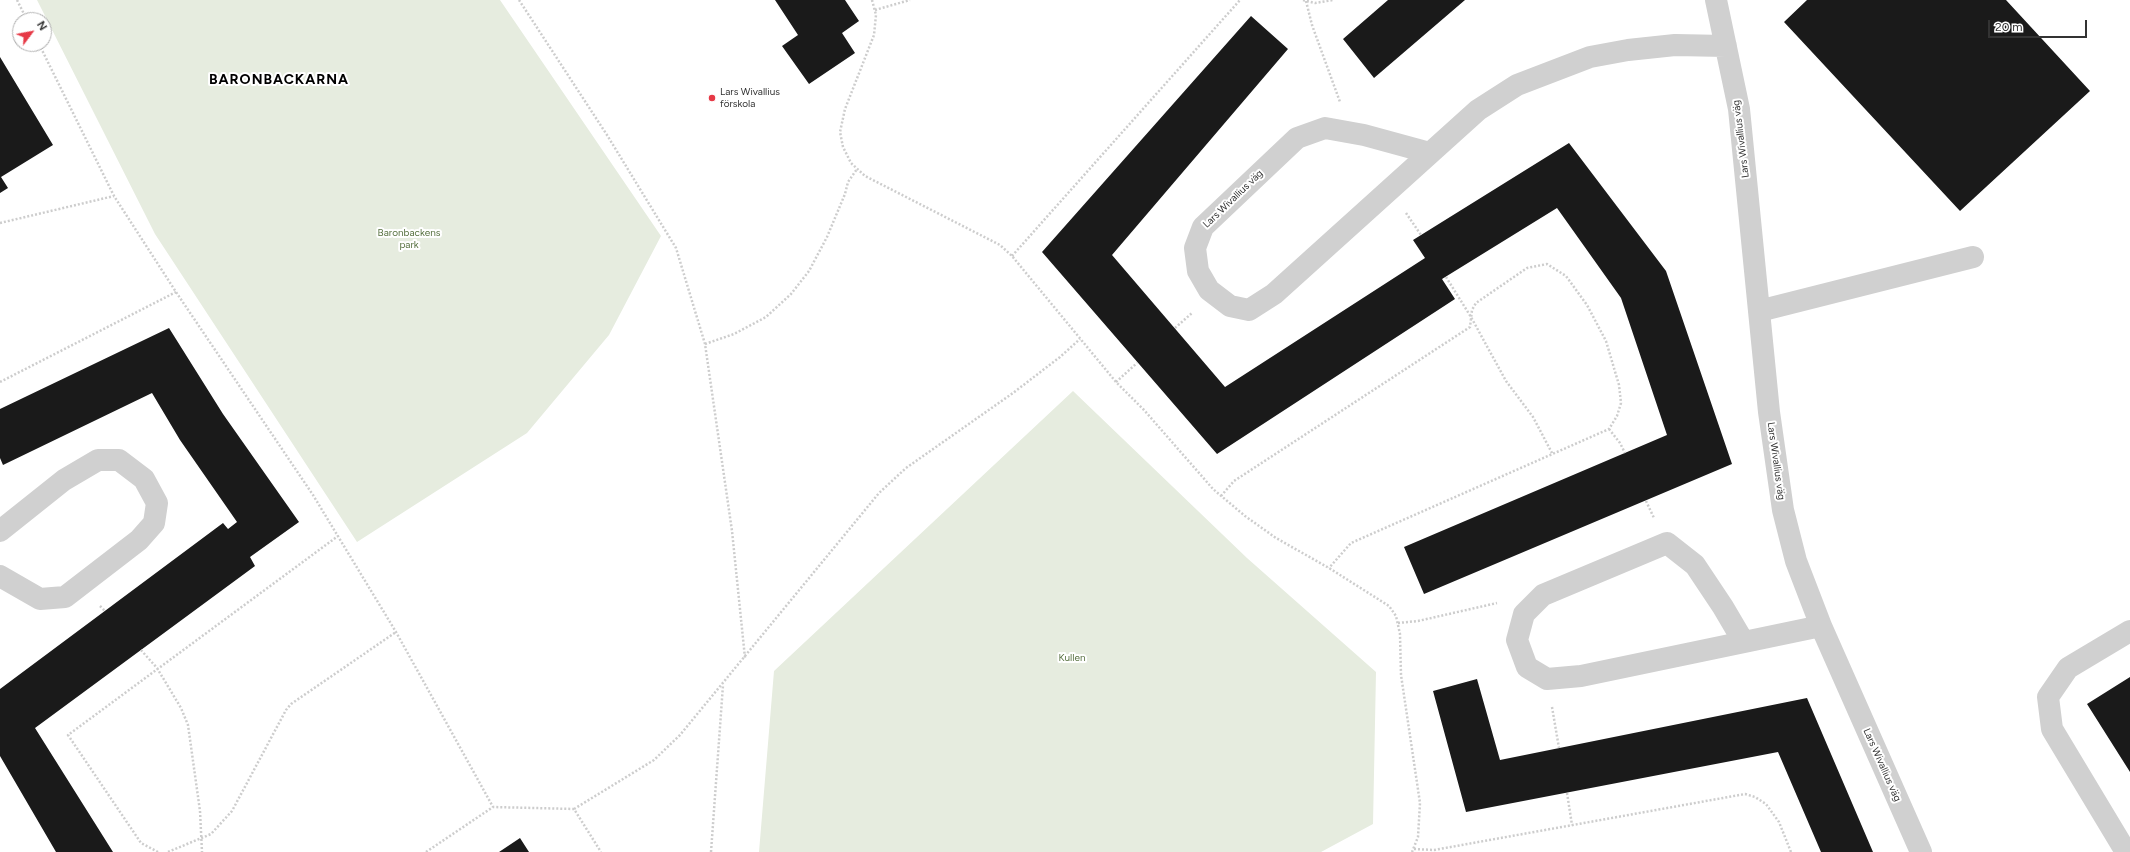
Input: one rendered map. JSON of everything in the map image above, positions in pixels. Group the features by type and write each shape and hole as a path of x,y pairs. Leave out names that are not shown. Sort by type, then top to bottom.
{"street":[{"name":"Lars Wivallius väg","path":"1716,0 1738,109 1769,412 1783,510 1796,561 1821,626 1920,852"},
{"name":"Lars Wivallius väg","path":"1430,153 1325,128 1297,138 1203,227 1195,248 1198,271 1209,290 1230,306 1249,310 1274,294 1478,110 1517,85 1554,69 1590,57 1628,50 1675,45 1726,46"},
{"path":"1759,311 1972,257"},
{"path":"0,531 64,480 98,460 119,460 144,479 156,504 154,523 138,540 65,597 40,599 0,576"},
{"path":"1743,641 1723,607 1695,565 1668,543 1543,595 1524,614 1517,640 1527,667 1547,679 1580,676 1821,626"},
{"path":"2126,852 2052,729 2048,697 2068,668 2130,631"}],"path":[{"path":"17,0 23,12"},
{"path":"519,0 607,135 672,242 691,294 705,344 732,531 745,658"},
{"path":"872,0 875,10 874,35 845,108 840,132 843,147 851,163 865,176 1000,245 1012,256 1116,382 1144,410 1213,490 1245,516 1276,538 1329,568 1389,606 1396,616 1398,623 1401,675 1420,803 1418,837 1412,852"},
{"path":"875,10 910,0"},
{"path":"1012,256 1240,0"},
{"path":"1333,0 1315,2 1305,0 1312,25 1346,119 1346,132"},
{"path":"43,52 114,196 176,292 313,495 396,632 493,807"},
{"path":"705,344 734,334 766,317 791,294 813,264 846,194 848,182 857,169"},
{"path":"0,223 114,196"},
{"path":"1221,496 1234,481 1470,327 1472,310 1476,302 1527,268 1547,264 1566,276 1587,305 1606,341 1619,386 1621,403 1617,416 1608,429 1351,543 1329,568"},
{"path":"1446,277 1471,317 1506,381 1533,417 1552,453"},
{"path":"0,382 176,292"},
{"path":"426,852 493,807 574,809 654,760 680,735 880,493 906,468 1013,392 1060,357 1080,339"},
{"path":"1116,382 1138,363"},
{"path":"1608,429 1620,443 1625,453"},
{"path":"158,852 141,843 68,735 338,536"},
{"path":"1398,623 1418,621 1502,602 1524,614"},
{"path":"168,852 211,834 232,811 286,710 291,704 396,632"},
{"path":"141,650 157,668 181,708 188,725 202,839 202,852"},
{"path":"1547,679 1559,748"},
{"path":"711,852 723,684"},
{"path":"1567,793 1572,825"},
{"path":"1414,848 1434,850 1745,794 1755,797 1766,804 1779,822 1791,852"},
{"path":"574,809 601,852"}],"green space":[{"name":"Baronbackens park","path":"37,0 500,0 661,236 609,335 527,433 357,542 155,234 52,30 52,12 43,12"},
{"name":"Kullen","path":"1073,391 1247,558 1376,672 1373,824 1321,852 759,852 774,671"}],"building":[{"path":"775,0 845,0 859,21 842,33 855,53 809,84 782,46 798,35"},
{"path":"1388,0 1465,0 1374,78 1343,39"},
{"path":"1807,0 2006,0 2090,91 1960,211 1784,22"},
{"path":"1251,16 1288,49 1112,255 1225,387 1425,258 1413,240 1569,143 1666,271 1732,464 1424,594 1404,547 1667,435 1621,298 1557,208 1442,279 1455,299 1217,454 1042,252"},
{"path":"0,57 53,145 1,177 8,188 0,193"},
{"path":"169,328 223,414 299,522 250,557 255,566 35,728 113,852 56,852 0,756 0,689 223,523 228,529 237,522 180,440 152,393 3,465 0,458 0,409"},
{"path":"2130,677 2130,772 2087,704"},
{"path":"1477,679 1500,760 1807,698 1873,852 1821,852 1778,752 1466,812 1433,691"},
{"path":"520,838 529,852 499,852"}],"place":[{"name":"Lars Wivallius förskola","path":"712,98"}],"district":[{"name":"BARONBACKARNA","path":"279,80"}]}
